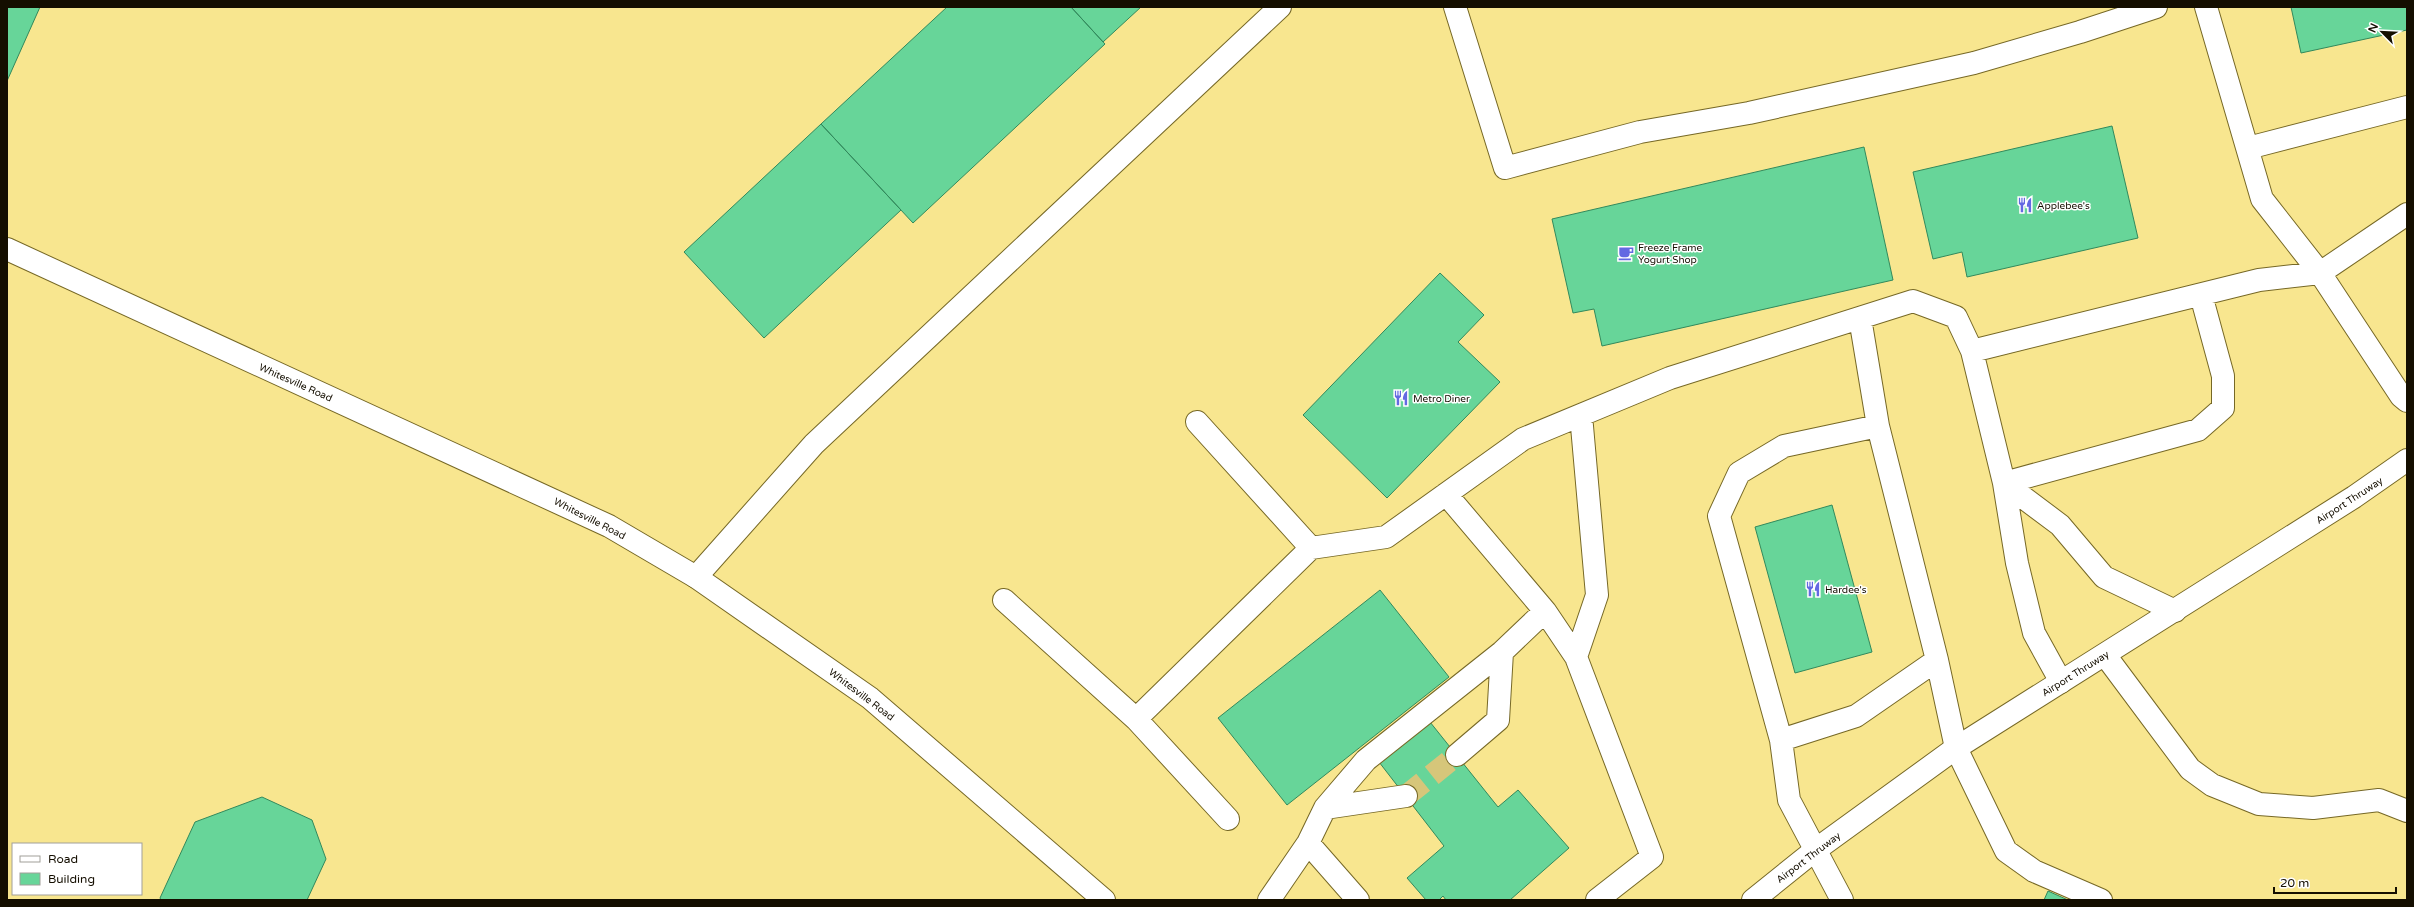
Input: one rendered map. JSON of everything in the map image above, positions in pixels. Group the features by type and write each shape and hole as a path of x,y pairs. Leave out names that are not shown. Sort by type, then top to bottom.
{"main road":[{"path":"696,577 814,444 1280,7"},
{"path":"1455,7 1505,168 1640,132 1749,113 1974,63 2080,32 2156,7"},
{"path":"2206,7 2262,199 2320,273 2401,396 2407,401"},
{"path":"2248,148 2407,107"},
{"path":"1972,352 2259,280 2320,273 2407,214"},
{"name":"Whitesville Road","path":"7,249 609,526 696,577 870,698 1104,900"},
{"path":"2004,483 2198,430 2223,408 2223,376 2201,295"},
{"path":"1136,720 1311,548 1386,537 1523,439 1670,378 1912,301 1956,317 1972,352 2004,483 2017,564 2034,633 2061,682"},
{"path":"1860,318 1878,426 1937,660 1956,748 2006,851 2034,871 2101,900"},
{"path":"1576,657 1597,595 1581,415"},
{"path":"1197,422 1311,548"},
{"path":"1842,900 1814,852 1789,800 1781,740 1719,516 1739,473 1784,446 1878,426"},
{"name":"Airport Thruway","path":"1753,900 1814,852 1956,748 2354,497 2407,460"},
{"path":"2004,483 2060,525 2104,577 2174,611"},
{"path":"1446,494 1545,611 1576,657 1652,857 1597,900"},
{"path":"1004,600 1136,720 1228,819"},
{"path":"1269,900 1308,842 1325,808 1366,760 1502,652 1545,611"},
{"path":"1457,755 1498,720 1502,652"},
{"path":"2105,655 2190,769 2212,785 2259,804 2313,808 2379,800 2407,811"},
{"path":"1781,740 1856,716 1937,660"},
{"path":"1325,808 1406,796"},
{"path":"1308,842 1358,900"}],"building":[{"path":"7,7 40,7 7,81"},
{"path":"947,7 1071,7 1105,44 913,223 821,124"},
{"path":"1071,7 1141,7 1103,42"},
{"path":"2291,7 2407,7 2407,30 2301,53"},
{"path":"821,124 901,210 764,338 684,252"},
{"name":"Applebee's","path":"2112,126 2138,238 1967,277 1962,252 1933,259 1913,172"},
{"path":"1864,147 1893,280 1602,346 1594,309 1573,313 1552,219"},
{"name":"Metro Diner","path":"1440,273 1484,315 1458,342 1500,382 1387,498 1303,415"},
{"name":"Hardee's","path":"1832,505 1872,652 1795,673 1755,527"},
{"path":"1380,590 1449,677 1287,805 1218,718"},
{"path":"1430,722 1498,807 1518,790 1569,848 1510,900 1446,900 1443,896 1439,900 1426,900 1407,878 1444,846 1379,762"},
{"path":"262,797 312,820 326,859 307,900 161,900 160,898 195,822"},
{"path":"2048,891 2068,900 2044,900"}],"tunnel":[{"path":"1406,796 1457,755"}],"place":[{"name":"Applebee's","path":"2025,205"},
{"name":"Freeze Frame Yogurt Shop","path":"1626,253"},
{"name":"Metro Diner","path":"1401,398"},
{"name":"Hardee's","path":"1813,589"}]}
